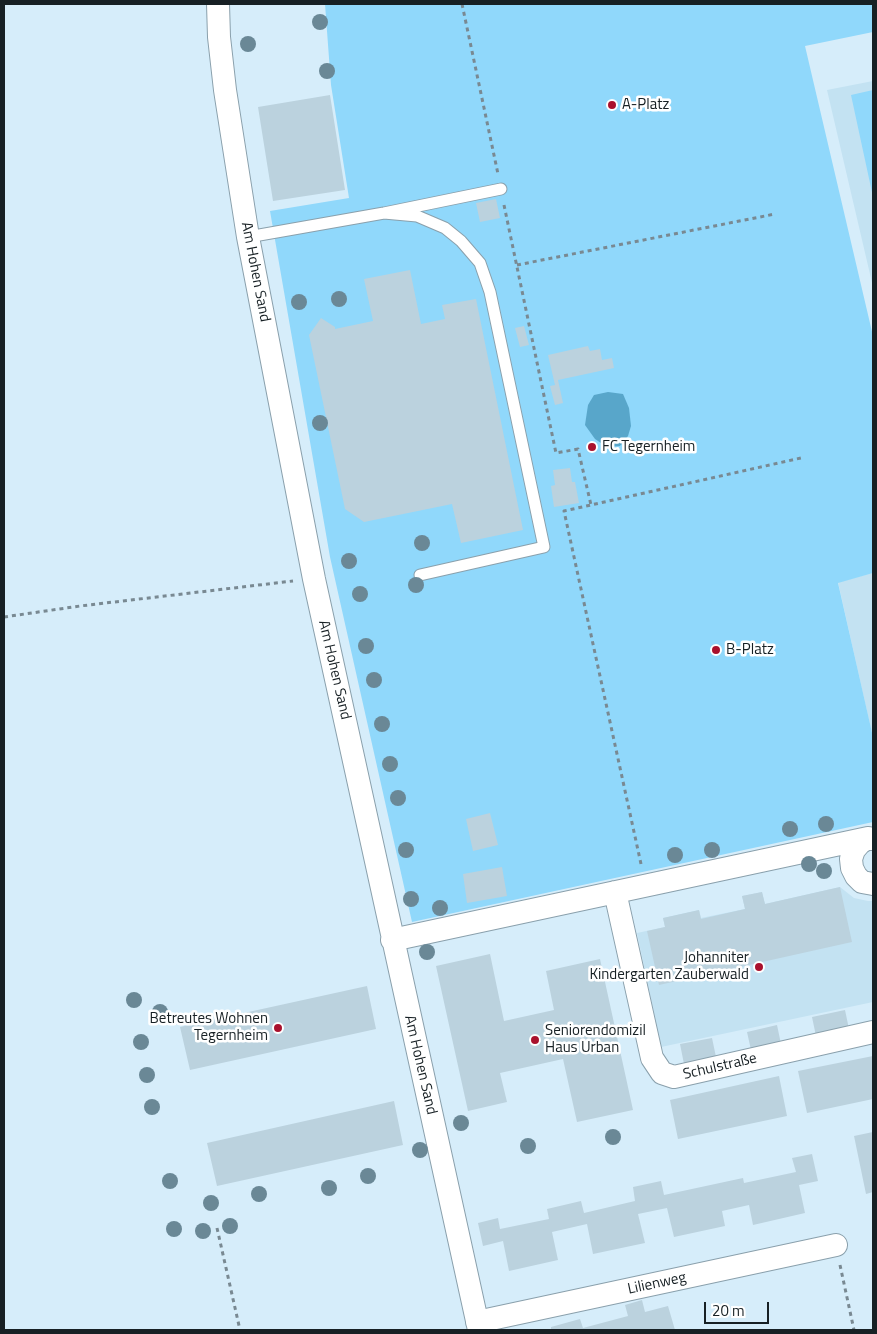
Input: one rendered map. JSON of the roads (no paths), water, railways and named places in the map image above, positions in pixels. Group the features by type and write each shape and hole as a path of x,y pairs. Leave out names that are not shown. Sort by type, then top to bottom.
{"street":[{"name":"Am Hohen Sand","path":"218,4 219,37 225,90 248,237 314,579 478,1326"},
{"path":"392,940 871,839"},
{"path":"871,839 860,843 854,850 851,859 852,868 856,876 862,882 873,884"},
{"name":"Schulstraße","path":"615,892 652,1058 662,1073 674,1077 873,1032"},
{"name":"Lilienweg","path":"478,1326 836,1245"}],"lane":[{"path":"248,237 384,213 501,189"},
{"path":"384,213 417,216 445,228 462,241 480,263 490,292 544,548 420,575"}],"place":[{"name":"A-Platz","path":"612,105"},
{"name":"FC Tegernheim","path":"592,447"},
{"name":"B-Platz","path":"716,650"},
{"name":"Johanniter Kindergarten Zauberwald","path":"759,967"},
{"name":"Betreutes Wohnen Tegernheim","path":"278,1028"},
{"name":"Seniorendomizil Haus Urban","path":"535,1040"}]}
